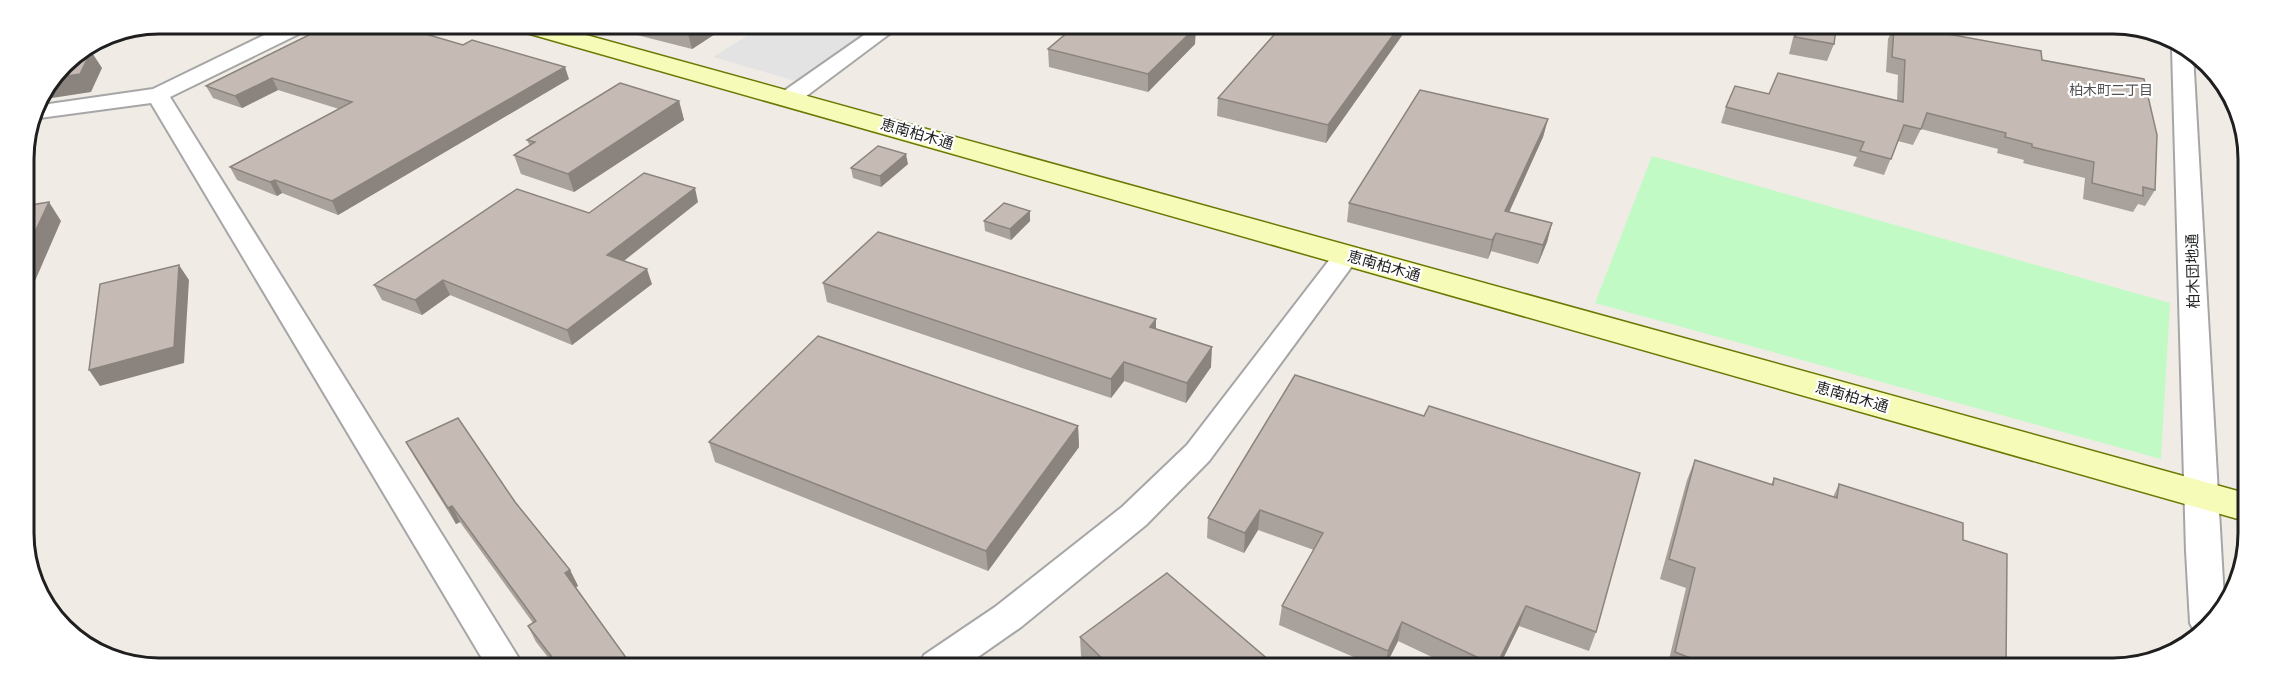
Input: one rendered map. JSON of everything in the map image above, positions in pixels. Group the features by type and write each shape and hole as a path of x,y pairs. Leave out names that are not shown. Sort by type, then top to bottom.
{"street":[{"path":"44,111 158,94 281,35"},
{"name":"恵南柏木通","path":"565,35 2238,505"},
{"path":"789,98 879,35"},
{"name":"柏木団地通","path":"2182,55 2192,220 2199,494 2208,616"},
{"path":"158,94 501,658"},
{"path":"949,658 1008,617 1134,516 1198,453 1346,256"}],"green space":[{"path":"1652,156 2170,303 2161,459 1595,303"}],"shaded area":[{"path":"749,35 870,35 799,82 713,57"}],"building":[{"path":"1188,34 1148,74 1048,49 1065,35"},
{"path":"1274,34 1394,34 1328,125 1218,98"},
{"path":"1796,34 1835,34 1834,44 1795,37"},
{"path":"1894,34 1948,34 2041,51 2042,60 2144,79 2157,135 2155,190 2143,187 2143,196 2092,183 2094,162 2032,147 2032,144 2005,137 2006,133 1927,113 1921,129 1904,125 1891,159 1860,151 1864,142 1726,107 1735,86 1769,94 1778,73 1903,102 1905,60 1892,57"},
{"path":"309,35 429,35 463,45 472,40 565,67 332,201 275,180 270,182 230,167 352,102 272,78 235,96 206,86"},
{"path":"88,57 80,74 66,76"},
{"path":"620,83 679,101 568,174 514,155 535,142 527,140"},
{"path":"1420,90 1548,119 1505,211 1552,223 1543,245 1496,233 1492,240 1349,203"},
{"path":"878,146 906,154 880,176 851,168"},
{"path":"644,173 695,188 607,255 647,269 567,330 443,280 415,300 374,285 517,189 589,213"},
{"path":"49,202 35,232 35,204"},
{"path":"1004,203 1030,211 1010,229 984,221"},
{"path":"878,232 1156,319 1150,327 1212,347 1187,383 1124,362 1111,379 823,283"},
{"path":"179,265 174,347 89,370 100,284"},
{"path":"818,336 1078,426 986,551 709,442"},
{"path":"1295,375 1424,416 1429,406 1640,473 1596,632 1526,606 1500,658 1479,658 1402,622 1388,651 1282,606 1323,533 1260,510 1245,533 1208,518"},
{"path":"458,418 515,502 570,570 565,573 626,658 553,658 528,626 536,621 452,506 448,508 406,442"},
{"path":"1695,460 1773,485 1774,478 1837,498 1839,484 1963,523 1963,540 2007,554 2006,658 1690,658 1675,652 1695,568 1669,559"},
{"path":"1167,573 1266,658 1102,658 1080,637"}],"district":[{"name":"柏木町二丁目","path":"2111,90"}]}
